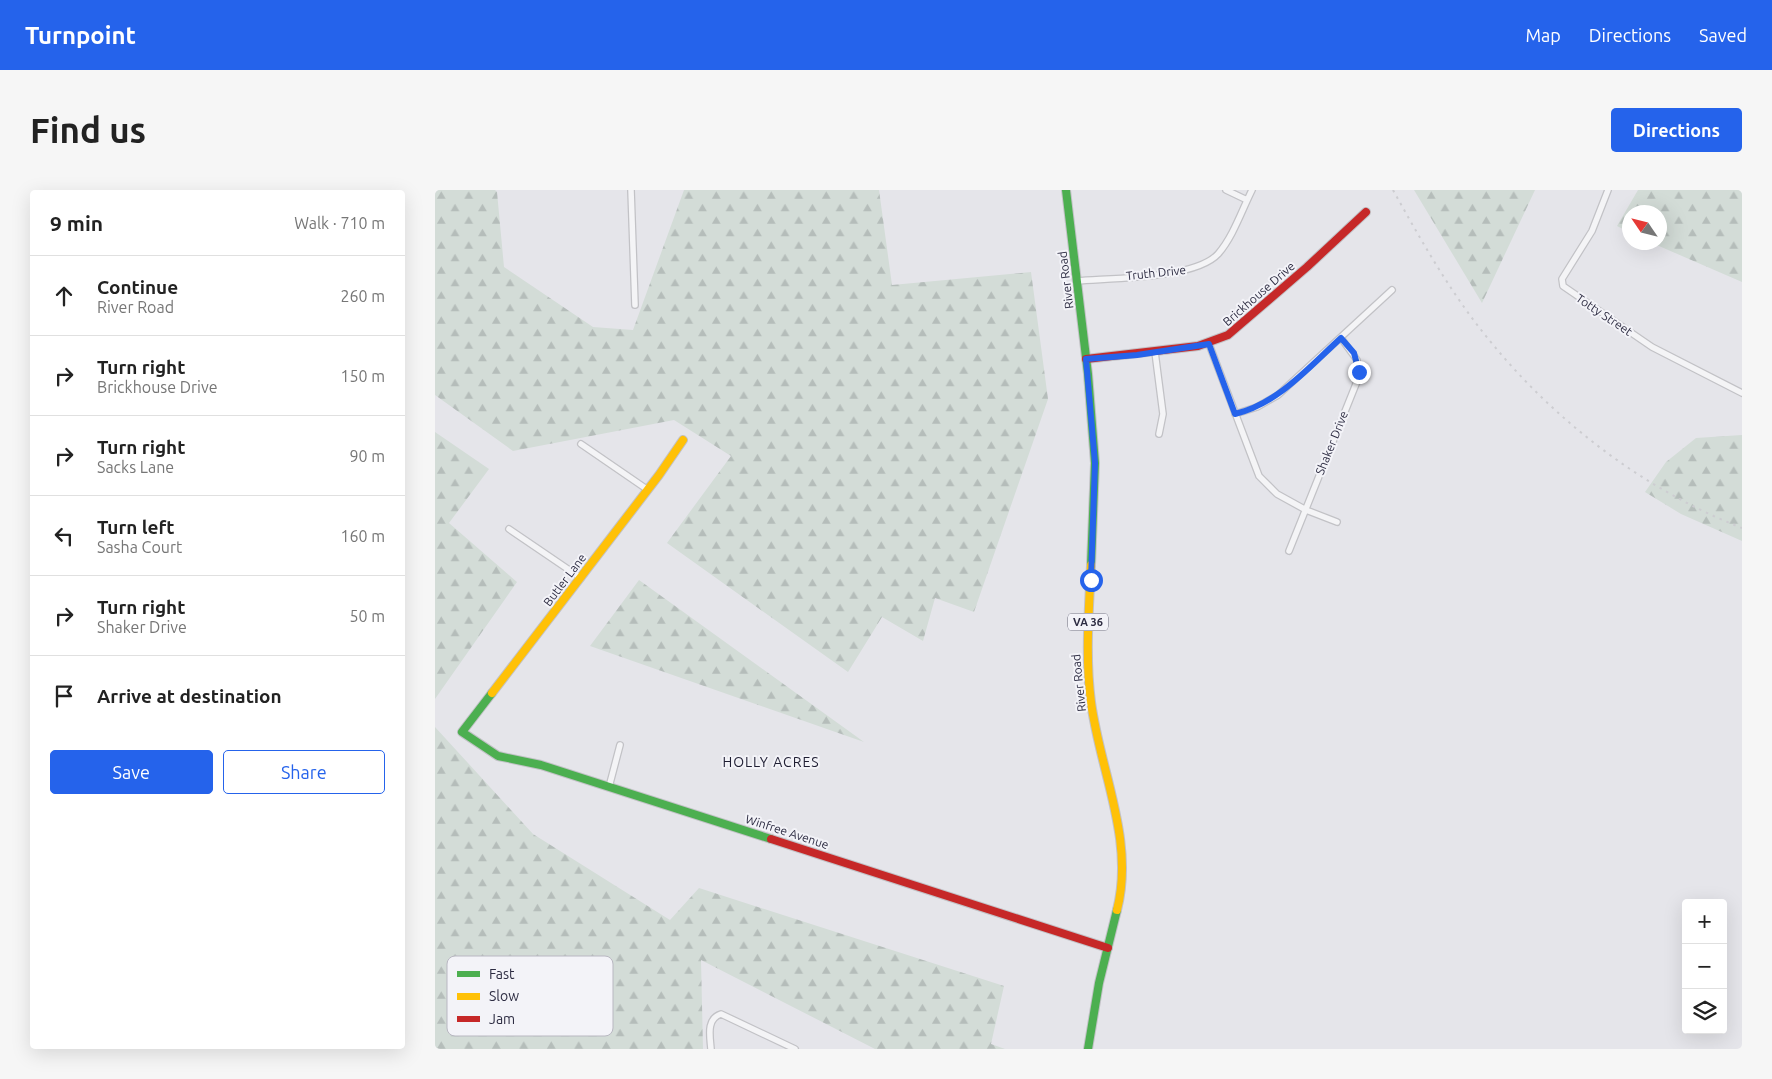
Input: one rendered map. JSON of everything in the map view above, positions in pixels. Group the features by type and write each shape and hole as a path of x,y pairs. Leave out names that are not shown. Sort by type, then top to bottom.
{"street":[{"path":"631,190 635,305"},
{"name":"River Road","path":"1066,190 1086,359 1096,482 1087,669 1091,704 1116,816 1123,861 1121,891 1098,991 1088,1049"},
{"path":"1226,190 1247,200"},
{"name":"Truth Drive","path":"1077,281 1167,273 1204,265 1222,249 1252,190"},
{"name":"Totty Street","path":"1608,190 1592,231 1562,279 1563,286 1653,347 1701,374 1742,393"},
{"name":"Brickhouse Drive","path":"1086,359 1209,344 1237,329 1366,212"},
{"path":"1235,414 1257,407 1278,395 1392,290"},
{"name":"Shaker Drive","path":"1289,551 1358,379 1357,360 1341,338"},
{"path":"1209,344 1259,476 1277,494 1306,510 1337,522"},
{"path":"1155,352 1163,414 1159,434"},
{"name":"Butler Lane","path":"462,732 648,490 683,440"},
{"path":"581,444 648,490"},
{"path":"509,529 581,578"},
{"name":"Winfree Avenue","path":"462,732 488,750 508,759 541,765 1109,948"},
{"path":"609,787 620,745"},
{"path":"711,1049 710,1023 714,1017 725,1014 795,1049"}],"green space":[{"path":"435,190 495,190 497,192 504,267 593,327 633,330 684,190 879,190 892,285 1031,272 1048,399 974,612 935,598 923,641 882,617 848,672 667,543 731,456 674,420 513,451 435,395"},
{"path":"1414,190 1535,190 1482,303"},
{"path":"1638,190 1742,190 1742,282 1667,250 1667,205 1629,205"},
{"path":"1622,217 1622,228 1617,226"},
{"path":"435,432 489,469 449,523 517,582 435,699"},
{"path":"1742,435 1742,541 1681,514 1645,492 1666,462 1696,438"},
{"path":"639,580 864,742 590,646"},
{"path":"435,727 533,834 670,920 699,888 1004,986 991,1044 1005,1049 875,1049 701,960 703,1049 435,1049"}],"railway":[{"path":"1393,190 1432,258 1475,322 1531,386 1562,416 1629,469 1703,511 1742,528"}],"traffic: fast":[{"path":"1066,190 1088,374 1095,463 1091,565"},
{"path":"492,693 462,732 498,756 541,765 771,839"},
{"path":"1088,1049 1099,983 1117,910"}],"traffic: slow":[{"path":"492,693 659,475 683,440"},
{"path":"1091,565 1088,634 1089,685 1095,728 1119,832 1122,858 1117,910"}],"traffic: jam":[{"path":"1086,359 1198,346 1228,335 1307,267 1366,212"},
{"path":"771,839 1108,948"}],"district":[{"name":"HOLLY ACRES","path":"771,762"}],"route":[{"path":"1091,580 1096,492 1094,439 1086,359 1137,355 1209,344 1235,414 1257,407 1278,395 1341,338 1354,353 1359,372"}]}
